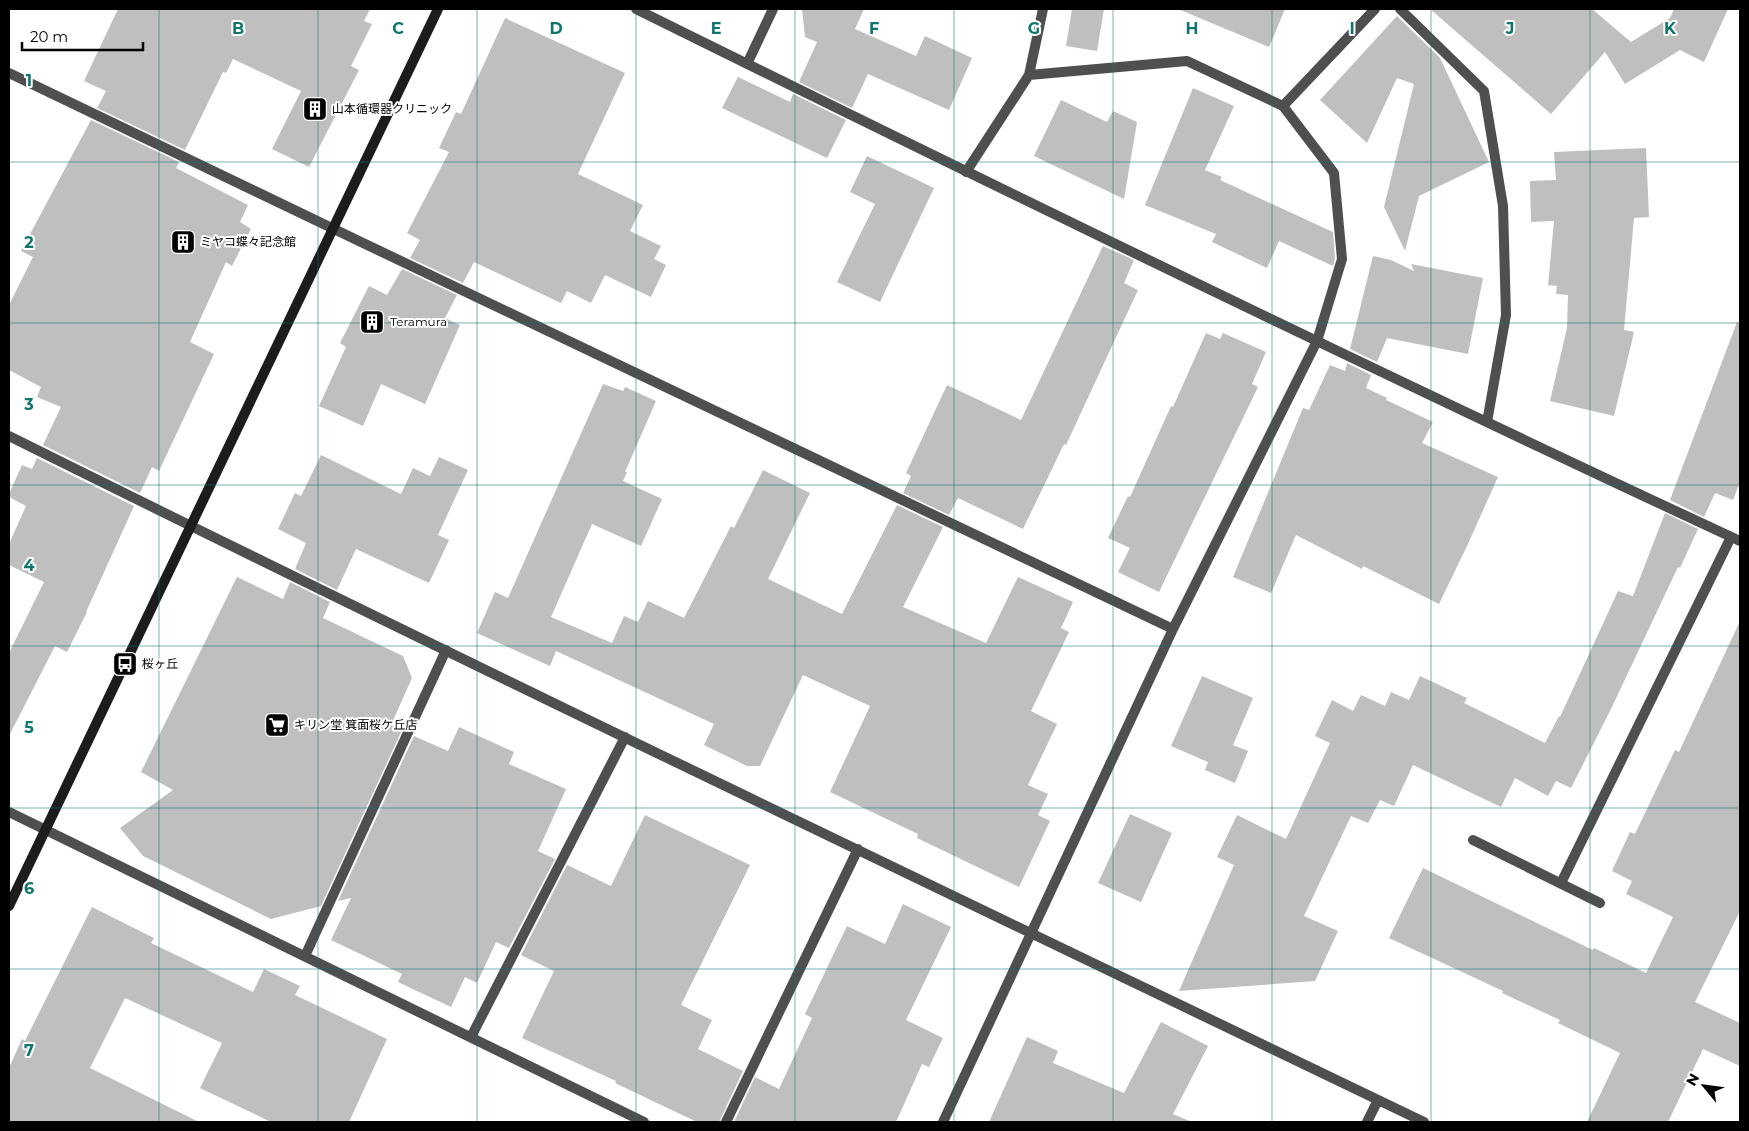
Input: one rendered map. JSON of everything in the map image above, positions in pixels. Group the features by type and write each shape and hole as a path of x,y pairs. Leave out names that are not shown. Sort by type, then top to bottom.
{"street":[{"path":"9,906 438,9"},
{"path":"636,9 966,172 1317,341 1736,539 1561,883"},
{"path":"747,64 772,9"},
{"path":"966,172 1029,76 1044,9"},
{"path":"1283,106 1375,9"},
{"path":"1400,9 1410,12 1484,91 1503,206 1506,315 1487,422"},
{"path":"943,1122 1174,629 1317,341 1342,259 1334,173 1283,106 1187,61 1029,76"},
{"path":"9,73 1174,629"},
{"path":"9,436 190,526 1030,934 1424,1122"},
{"path":"305,956 446,650"},
{"path":"471,1038 625,737"},
{"path":"9,812 644,1122"},
{"path":"1473,840 1600,903"},
{"path":"726,1122 858,849"},
{"path":"1367,1122 1378,1100"}],"building":[{"path":"118,9 370,9 364,21 372,24 351,66 359,70 309,167 272,149 301,91 233,59 226,73 223,72 185,150 97,108 106,91 84,81"},
{"path":"802,9 864,9 855,29 916,56 925,36 972,58 949,110 868,74 852,108 799,82 817,42 805,37"},
{"path":"1072,9 1104,9 1097,51 1066,46"},
{"path":"1178,9 1285,9 1269,47"},
{"path":"1430,9 1592,9 1631,42 1670,18 1674,9 1728,9 1704,62 1680,50 1625,84 1605,52 1551,114"},
{"path":"1397,16 1440,58 1489,162 1419,196 1405,251 1384,207 1414,84 1397,78 1367,143 1320,100"},
{"path":"505,18 625,73 578,174 643,205 630,231 661,246 654,259 666,265 651,297 605,275 591,303 567,291 561,303 474,262 463,283 410,258 420,240 407,233 449,152 439,148 456,112 461,114"},
{"path":"738,77 790,102 793,94 846,120 827,158 722,108"},
{"path":"1193,88 1234,106 1205,170 1222,177 1220,180 1333,232 1335,258 1333,266 1279,241 1267,268 1212,242 1216,234 1145,205"},
{"path":"1061,100 1107,122 1113,111 1137,122 1124,199 1034,156"},
{"path":"91,120 179,162 176,168 248,205 240,222 251,229 232,266 226,262 190,342 214,354 159,471 152,467 140,493 43,445 61,407 37,397 41,387 9,370 9,305 33,257 21,251"},
{"path":"1646,148 1649,217 1634,218 1624,330 1634,332 1614,416 1550,401 1567,328 1568,295 1556,294 1557,286 1548,285 1554,221 1531,222 1530,181 1556,180 1554,152"},
{"path":"867,156 934,188 880,302 837,282 875,204 850,192"},
{"path":"1103,246 1134,260 1124,283 1138,290 1066,445 1064,444 1023,529 958,498 949,515 903,493 911,476 906,473 947,385 1021,420"},
{"path":"1373,256 1391,260 1414,271 1411,264 1483,278 1468,354 1387,338 1377,362 1350,349"},
{"path":"402,269 457,295 445,318 460,325 425,404 381,384 363,426 319,406 346,347 340,343 369,286 387,295"},
{"path":"1737,322 1740,323 1740,482 1733,500 1715,493 1704,517 1670,500"},
{"path":"1206,333 1220,339 1223,333 1266,352 1252,384 1258,387 1159,592 1118,572 1130,548 1108,538 1128,496 1130,497"},
{"path":"1347,363 1371,375 1366,388 1387,398 1386,400 1433,422 1422,443 1498,477 1439,604 1363,566 1362,569 1296,535 1271,593 1233,577 1303,408 1309,410 1330,365 1345,371"},
{"path":"603,384 623,391 625,387 656,401 625,472 627,472 623,481 662,499 641,546 592,524 551,617 612,643 624,616 638,622 648,601 684,618 731,526 734,528 763,470 810,493 768,579 842,614 897,505 943,527 903,607 986,643 1018,577 1073,602 1061,628 1069,632 1031,711 1057,724 1028,785 1048,794 1038,815 1050,821 1019,887 917,838 918,834 830,792 870,706 803,675 760,766 747,766 704,745 714,724 556,651 550,666 477,633 495,592 508,598"},
{"path":"321,455 401,494 413,468 430,476 439,457 468,470 438,535 449,540 429,583 356,549 337,590 295,569 306,543 278,529 295,493 301,496"},
{"path":"37,458 134,506 67,652 55,646 9,736 9,653 44,582 9,565 9,544 26,506 9,497 9,494 22,465 32,469"},
{"path":"1665,513 1698,529 1571,788 1556,781 1548,796 1515,778 1501,807 1413,765 1394,806 1380,800 1368,823 1351,816 1304,916 1338,931 1315,981 1179,991 1234,865 1217,857 1237,815 1286,839 1330,743 1315,736 1332,700 1353,711 1361,695 1385,706 1391,692 1409,700 1420,676 1467,698 1464,703 1545,743 1560,717 1618,591 1633,596"},
{"name":"キリン堂 箕面桜ケ丘店","path":"237,577 283,599 290,582 330,602 323,618 403,656 412,678 391,725 402,730 321,906 271,919 143,856 120,828 173,790 141,772"},
{"path":"1740,621 1740,911 1695,1002 1740,1023 1740,1066 1703,1049 1668,1122 1587,1122 1620,1053 1558,1023 1560,1020 1502,993 1503,991 1389,938 1423,868 1593,950 1594,948 1646,973 1673,917 1626,894 1632,881 1612,871 1630,832 1635,834 1675,750 1679,752"},
{"path":"1202,676 1253,698 1233,745 1248,751 1235,783 1205,770 1208,762 1171,746"},
{"path":"459,727 514,752 509,764 566,789 538,851 555,859 509,948 496,942 477,983 465,977 451,1007 398,982 402,974 331,940 351,898 338,901 414,736 448,751"},
{"path":"1130,814 1172,833 1141,902 1098,883"},
{"path":"645,815 750,865 681,1005 712,1020 698,1049 743,1071 719,1122 697,1122 615,1083 616,1081 522,1038 554,971 521,955 567,865 611,886"},
{"path":"903,904 951,927 906,1020 943,1038 929,1067 922,1064 896,1122 734,1122 755,1077 779,1089 812,1018 805,1014 847,926 885,944"},
{"path":"92,907 154,938 151,943 253,992 264,969 300,986 295,995 387,1039 349,1122 271,1122 200,1088 222,1043 125,998 90,1068 199,1122 9,1122 9,1068 22,1039 25,1041"},
{"path":"1161,1022 1208,1046 1173,1114 1192,1122 989,1122 1027,1037 1058,1051 1053,1063 1124,1093"}],"place":[{"name":"山本循環器クリニック","path":"315,109"},
{"name":"ミヤコ蝶々記念館","path":"183,242"},
{"name":"Teramura","path":"372,322"},
{"name":"桜ヶ丘","path":"125,664"},
{"name":"キリン堂 箕面桜ケ丘店","path":"277,725"}]}
